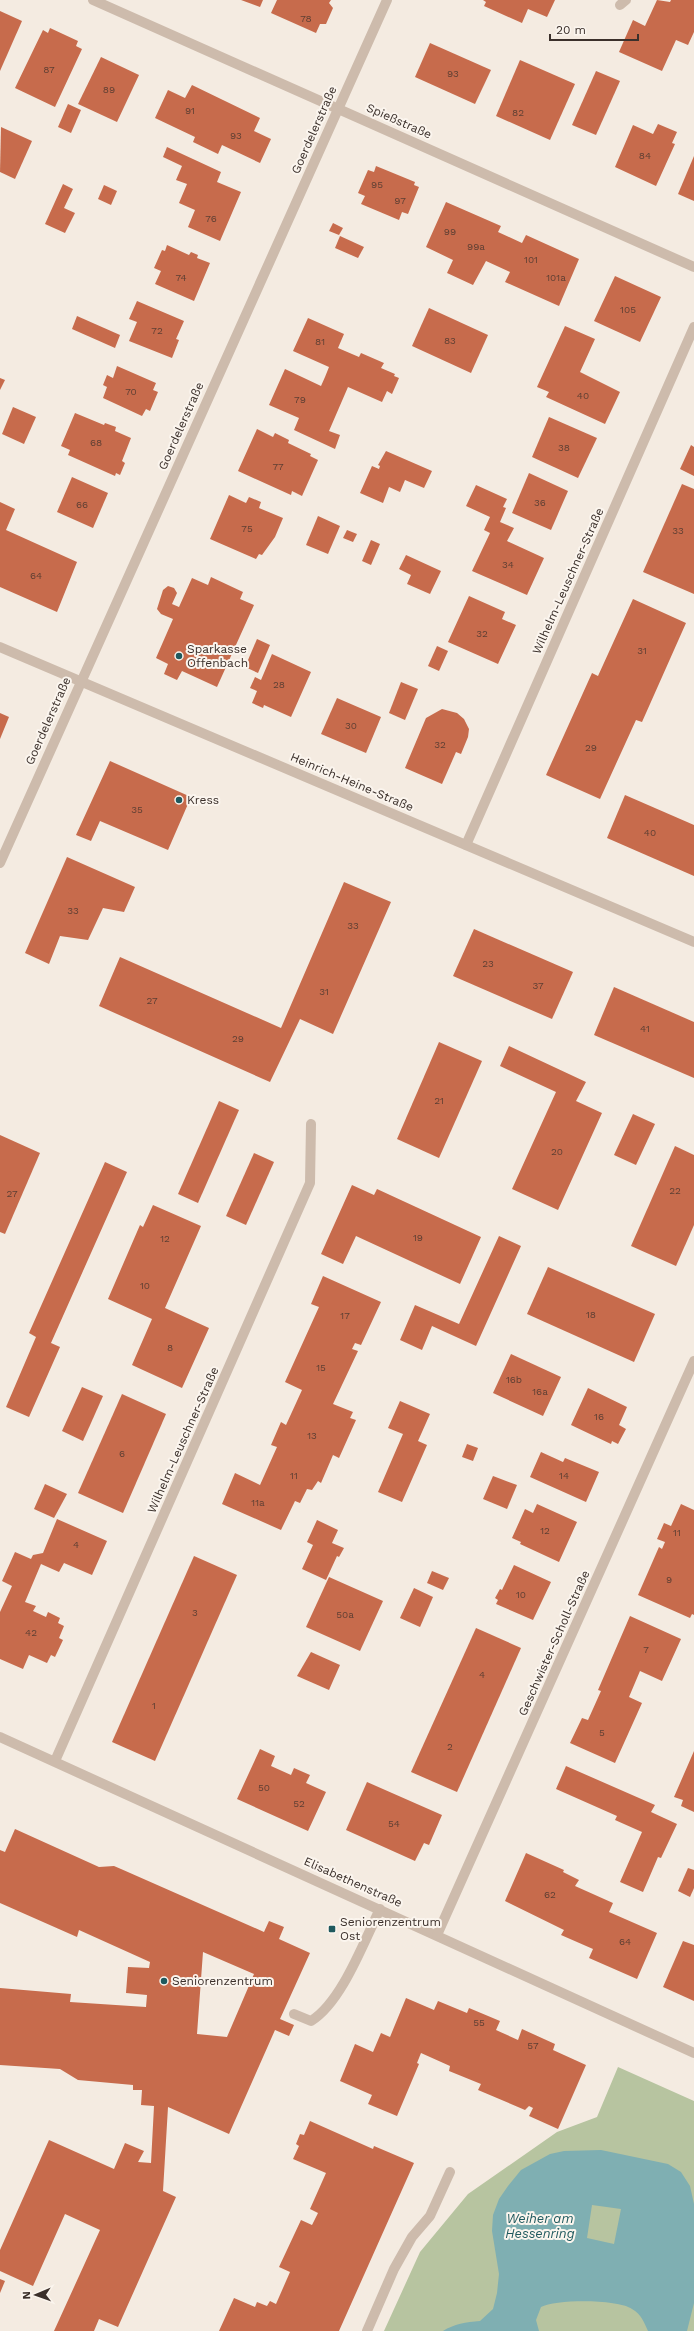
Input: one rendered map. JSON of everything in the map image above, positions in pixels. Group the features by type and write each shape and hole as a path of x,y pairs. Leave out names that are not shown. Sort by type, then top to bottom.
{"street":[{"name":"Spießstraße","path":"93,0 694,267"},
{"name":"Goerdelerstraße","path":"0,863 80,681 387,0"},
{"name":"Wilhelm-Leuschner-Straße","path":"466,845 694,327"},
{"name":"Heinrich-Heine-Straße","path":"0,647 694,942"},
{"name":"Wilhelm-Leuschner-Straße","path":"55,1761 310,1183 310,1124"},
{"name":"Geschwister-Scholl-Straße","path":"437,1935 694,1361"},
{"name":"Elisabethenstraße","path":"0,1737 694,2053"},
{"path":"294,2014 311,2021 321,2015 351,1971 380,1909"},
{"path":"367,2331 394,2269 412,2237 430,2216 450,2172"}],"green space":[{"path":"618,2067 694,2101 694,2331 384,2331 420,2252 468,2194 557,2132 597,2117"}],"water":[{"name":"Weiher am Hessenring","path":"601,2150 668,2164 681,2172 690,2186 694,2204 694,2303 687,2331 648,2331 640,2316 632,2309 625,2306 614,2303 573,2301 549,2304 541,2307 536,2320 539,2331 443,2331 460,2324 480,2321 493,2309 497,2293 499,2274 492,2231 493,2215 499,2199 521,2170 550,2154 564,2151","holes":["592,2205 621,2209 614,2244 587,2238"]}],"building":[{"path":"241,0 263,0 260,7"},
{"path":"277,0 331,0 329,3 333,8 326,24 320,24 316,33 271,13"},
{"path":"483,0 555,0 547,17 528,9 522,23 484,6 486,2"},
{"path":"657,0 670,2 671,0 694,0 694,32 688,45 676,40 662,71 619,52 633,20 645,26"},
{"path":"0,11 22,21 0,71"},
{"path":"50,28 78,41 76,46 82,49 55,107 15,88 43,30 48,33"},
{"path":"430,43 491,70 475,104 415,77"},
{"path":"101,57 139,75 117,122 78,104"},
{"path":"520,60 575,84 550,140 496,116"},
{"path":"596,71 620,81 596,135 572,125"},
{"path":"192,85 260,118 254,131 271,139 260,163 222,145 218,154 193,142 195,137 155,118 168,90 185,98"},
{"path":"68,104 81,110 71,133 58,127"},
{"path":"658,124 677,132 672,143 675,144 656,186 615,167 633,125 653,134"},
{"path":"1,127 32,141 15,179 0,172"},
{"path":"167,147 221,172 217,182 241,192 220,241 188,227 195,210 179,203 187,184 176,180 182,166 163,157"},
{"path":"694,156 694,201 678,194"},
{"path":"376,166 415,182 414,185 419,187 408,214 402,212 399,220 361,204 365,196 358,193 368,170 374,172"},
{"path":"63,184 73,189 64,208 75,213 65,233 45,224"},
{"path":"104,185 117,191 111,205 98,199"},
{"path":"446,202 501,226 498,232 522,243 526,235 579,259 559,306 505,282 510,272 486,261 473,285 447,273 453,260 426,247"},
{"path":"333,223 343,228 339,235 329,231"},
{"path":"340,236 364,247 358,258 335,248"},
{"path":"167,245 189,255 191,252 198,255 197,258 210,263 194,301 155,284 161,271 154,268 162,250 165,251"},
{"path":"615,276 661,297 640,342 594,321"},
{"path":"137,301 184,321 176,339 179,340 172,358 129,341 137,322 129,319"},
{"path":"429,308 488,335 471,373 412,346"},
{"path":"77,316 120,335 115,348 72,329"},
{"path":"308,318 344,334 338,348 359,357 361,353 384,363 381,368 395,374 394,376 399,378 392,394 387,391 382,402 348,387 329,431 340,435 335,449 294,430 299,418 269,405 285,369 321,386 329,367 293,351"},
{"path":"565,326 595,339 580,372 620,392 605,424 546,397 549,392 537,387"},
{"path":"117,366 156,383 153,390 158,392 150,411 146,409 142,416 103,398 107,387 103,385 107,375 113,378"},
{"path":"0,378 5,380 0,390"},
{"path":"13,407 36,417 24,444 2,434"},
{"path":"75,413 104,425 105,423 116,427 115,431 131,438 122,461 125,463 120,475 116,473 115,476 68,455 70,450 61,446"},
{"path":"549,417 597,438 578,478 532,457"},
{"path":"257,429 273,437 275,433 289,440 288,443 311,454 310,456 318,460 302,496 292,491 291,495 238,471"},
{"path":"691,445 694,447 694,476 680,469"},
{"path":"386,451 432,471 424,488 405,480 400,492 389,487 383,503 360,493 372,466 379,469 380,466 378,465"},
{"path":"529,473 568,491 551,530 512,513"},
{"path":"72,477 108,493 93,528 57,512"},
{"path":"682,484 694,489 694,594 643,572"},
{"path":"476,485 507,499 503,507 506,508 500,522 514,528 507,541 544,558 527,595 472,571 490,533 484,530 490,517 466,506"},
{"path":"229,495 246,503 249,497 261,502 259,508 283,518 275,537 262,555 259,554 256,559 210,539"},
{"path":"0,502 15,509 6,530 77,562 57,612 0,587"},
{"path":"318,516 340,526 328,554 306,545"},
{"path":"347,530 357,534 353,542 343,538"},
{"path":"371,540 380,544 371,565 362,561"},
{"path":"406,555 441,571 430,594 407,584 411,575 399,569"},
{"path":"211,577 243,592 240,599 254,605 217,687 182,671 177,680 164,674 168,664 156,658 173,619 161,614 157,609 163,590 168,586 174,588 177,593 172,604 179,607 192,578 208,585"},
{"path":"469,596 505,612 502,619 516,625 498,664 448,642"},
{"path":"633,599 686,623 642,722 636,720 600,799 546,775 592,673 598,676"},
{"path":"257,639 270,645 258,673 245,667"},
{"path":"437,646 448,651 439,671 428,666"},
{"path":"272,654 311,672 291,717 264,705 263,708 252,703 257,691 250,688 255,677 261,680"},
{"path":"401,682 418,689 405,720 389,713"},
{"path":"337,698 381,717 366,753 321,734"},
{"path":"442,709 457,713 464,719 469,729 468,737 461,754 456,752 442,784 405,768 426,718"},
{"path":"0,713 9,717 0,739"},
{"path":"110,761 191,797 168,850 100,821 91,841 76,835"},
{"path":"625,795 694,825 694,876 607,838"},
{"path":"67,857 135,887 124,912 103,908 88,940 60,936 49,964 25,953"},
{"path":"344,882 391,902 333,1034 300,1019 270,1082 99,1006 120,957 281,1028"},
{"path":"474,929 573,972 552,1019 453,976"},
{"path":"614,987 694,1022 694,1078 594,1035"},
{"path":"439,1042 482,1061 439,1158 397,1139"},
{"path":"509,1046 586,1082 576,1101 602,1113 558,1210 512,1189 556,1092 500,1066"},
{"path":"219,1101 239,1110 198,1203 178,1194"},
{"path":"633,1114 655,1124 636,1165 614,1155"},
{"path":"0,1135 40,1153 5,1234 0,1232"},
{"path":"675,1146 694,1155 694,1225 676,1266 631,1246"},
{"path":"254,1153 274,1162 246,1225 226,1216"},
{"path":"105,1162 127,1172 51,1343 60,1347 29,1417 6,1407 36,1337 29,1333"},
{"path":"352,1185 374,1195 377,1189 481,1237 460,1284 356,1236 343,1264 321,1254"},
{"path":"153,1205 201,1226 165,1308 209,1328 182,1388 132,1365 152,1319 108,1299 140,1225 143,1227"},
{"path":"499,1236 521,1246 476,1346 432,1326 422,1350 400,1340 415,1305 459,1324"},
{"path":"548,1267 655,1314 634,1362 527,1314"},
{"path":"323,1276 381,1302 361,1345 355,1343 352,1349 358,1351 333,1404 353,1412 350,1418 356,1420 339,1458 333,1455 321,1483 318,1481 312,1490 307,1489 300,1503 295,1501 281,1530 222,1504 235,1473 260,1485 277,1447 271,1445 281,1422 286,1425 302,1390 285,1382 319,1307 311,1304"},
{"path":"511,1354 561,1377 543,1416 493,1393"},
{"path":"82,1387 103,1396 83,1441 62,1431"},
{"path":"588,1388 627,1407 619,1425 626,1429 618,1444 612,1441 611,1444 571,1425"},
{"path":"122,1394 166,1414 123,1513 78,1493"},
{"path":"400,1401 430,1414 418,1441 427,1445 402,1502 378,1492 403,1434 388,1428"},
{"path":"467,1444 478,1448 473,1461 462,1457"},
{"path":"541,1452 563,1462 565,1458 599,1472 586,1502 530,1477"},
{"path":"493,1476 517,1485 507,1509 483,1499"},
{"path":"45,1484 67,1494 54,1518 34,1509"},
{"path":"537,1504 577,1522 559,1562 520,1544 521,1542 512,1538 525,1509 533,1513"},
{"path":"681,1504 694,1510 694,1615 692,1614 690,1618 638,1595 659,1547 662,1549 665,1542 657,1539 664,1523 671,1526"},
{"path":"57,1519 107,1541 92,1575 64,1563 59,1572 41,1564 25,1602 36,1606 33,1611 46,1617 48,1612 60,1618 58,1623 64,1626 59,1638 63,1640 55,1657 51,1655 47,1663 29,1655 23,1669 0,1659 0,1612 12,1586 2,1581 15,1552 31,1559 33,1555 43,1553"},
{"path":"317,1520 338,1530 332,1543 344,1548 339,1557 337,1556 326,1580 302,1569 313,1545 307,1542"},
{"path":"194,1556 237,1575 155,1761 112,1742"},
{"path":"514,1565 551,1582 533,1620 496,1604 498,1600 495,1598 500,1589 502,1590"},
{"path":"432,1571 449,1578 443,1590 427,1583"},
{"path":"329,1577 383,1601 360,1651 306,1627"},
{"path":"414,1588 433,1597 420,1627 400,1618"},
{"path":"630,1616 681,1639 662,1681 640,1671 629,1697 642,1703 615,1763 570,1743 582,1718 588,1720 601,1691 598,1690"},
{"path":"476,1628 521,1648 457,1792 411,1772"},
{"path":"311,1652 340,1665 329,1690 297,1676"},
{"path":"260,1749 275,1756 271,1766 291,1775 294,1768 310,1775 306,1783 326,1792 308,1831 237,1799"},
{"path":"694,1751 694,1812 681,1806 683,1800 674,1797"},
{"path":"566,1766 655,1805 651,1812 677,1824 661,1858 658,1857 643,1892 620,1882 642,1832 615,1820 617,1816 556,1789"},
{"path":"367,1782 442,1815 429,1845 424,1843 415,1861 346,1830"},
{"name":"Seniorenzentrum","path":"15,1829 99,1867 114,1866 264,1932 269,1921 284,1927 279,1939 310,1953 280,2019 294,2025 289,2036 275,2030 229,2134 168,2107 163,2191 176,2197 118,2327 99,2319 94,2331 54,2331 100,2230 65,2214 33,2286 0,2271 0,2250 49,2140 114,2169 125,2143 144,2151 138,2162 151,2163 154,2106 141,2105 142,2090 133,2090 133,2085 78,2080 60,2069 0,2065 0,1988 71,1994 70,2002 146,2007 147,1995 126,1993 128,1967 149,1968 150,1962 79,1930 77,1937 0,1903 0,1850 5,1852","holes":["203,1952 254,1974 227,2037 197,2034"]},
{"path":"526,1853 564,1870 563,1872 579,1880 575,1886 613,1903 609,1912 657,1933 637,1979 589,1958 593,1949 561,1935 564,1930 505,1901"},
{"path":"688,1868 694,1870 694,1888 690,1897 678,1891"},
{"path":"683,1941 694,1945 694,2001 663,1987"},
{"path":"406,1998 434,2010 438,2001 467,2013 469,2008 500,2021 496,2030 518,2040 522,2029 555,2044 553,2050 586,2065 558,2129 529,2116 533,2108 529,2106 525,2110 478,2090 481,2084 449,2071 450,2066 421,2053 417,2063 419,2064 397,2116 368,2104 372,2095 340,2081 355,2044 373,2052 381,2033 390,2037"},
{"path":"310,2121 373,2149 374,2146 414,2163 339,2331 219,2331 234,2298 255,2307 257,2302 267,2306 270,2301 276,2304 290,2272 279,2267 301,2220 312,2225 318,2213 310,2209 326,2173 293,2159 299,2146 296,2144 300,2134 304,2135"},
{"path":"0,2279 5,2281 0,2293"}],"place":[{"name":"Sparkasse Offenbach","path":"179,656"},
{"name":"Kress","path":"179,800"},
{"name":"Seniorenzentrum Ost","path":"332,1929"},
{"name":"Seniorenzentrum","path":"164,1981"}]}
